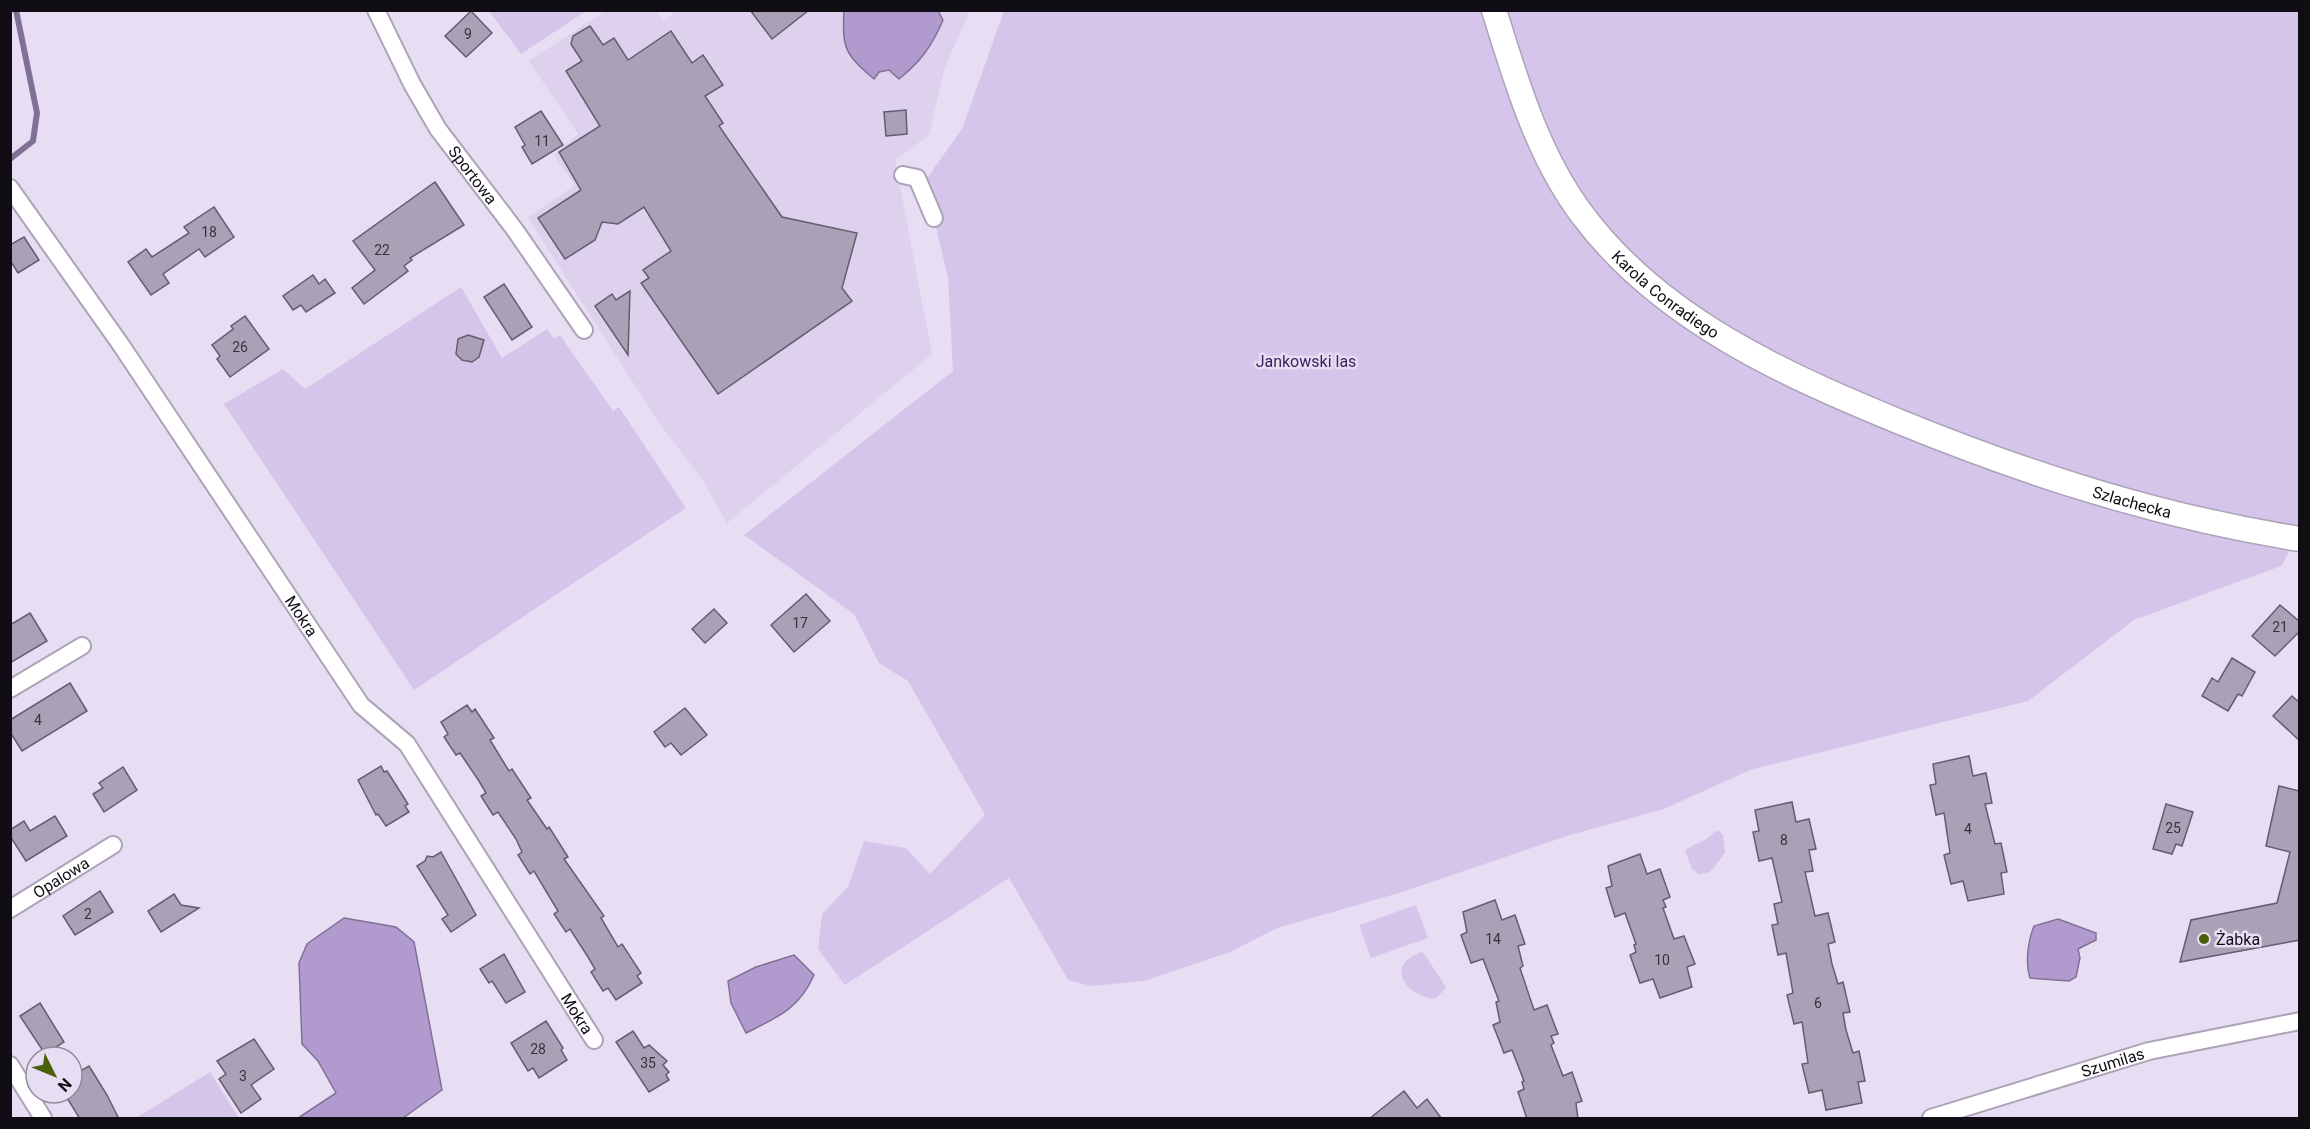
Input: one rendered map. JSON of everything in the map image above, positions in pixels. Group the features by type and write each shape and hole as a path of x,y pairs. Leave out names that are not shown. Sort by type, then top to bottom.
{"street":[{"name":"Sportowa","path":"376,10 412,84 438,129 515,230 584,330"},
{"name":"Karola Conradiego","path":"1494,10 1518,87 1559,179 1583,217 1632,269 1697,320 1738,346 1851,402 1967,450"},
{"path":"903,175 917,178 934,218"},
{"name":"Mokra","path":"10,188 121,345 361,705 407,744 594,1040"},
{"name":"Szlachecka","path":"1967,450 2097,494 2192,519 2300,539"},
{"path":"10,689 82,646"},
{"name":"Opalowa","path":"10,909 113,845"},
{"name":"Szumilas","path":"1931,1119 2149,1052 2300,1021"},
{"path":"10,1065 43,1119"}],"shaded area":[{"path":"676,10 970,11 945,67 929,135 895,160 932,354 727,523 701,478 657,420 528,218 575,185 554,155 578,134 529,61 605,11 656,11 664,21"},
{"path":"844,11 938,11 943,20 935,38 925,52 899,79 889,70 879,72 874,79 851,57 847,50"},
{"path":"344,918 396,927 414,942 442,1090 403,1118 298,1118 336,1093 318,1061 302,1044 299,963 307,944"},
{"path":"2058,919 2096,933 2096,940 2078,949 2080,958 2076,977 2069,981 2030,978 2028,952 2034,926"},
{"path":"794,955 814,975 808,987 786,1011 746,1033 731,1003 728,981 756,967"}],"green space":[{"path":"489,11 586,11 521,54"},
{"name":"Jankowski las","path":"1004,11 2299,11 2299,535 2281,566 2134,620 2028,701 1750,770 1664,809 1570,835 1399,893 1277,928 1230,952 1144,981 1091,986 1068,980 1009,878 845,985 818,949 822,914 848,887 864,841 906,848 930,874 985,815 908,681 879,663 854,614 744,535 953,371 948,278 925,181 962,129"},
{"path":"461,287 502,358 547,329 554,339 560,335 613,411 619,407 686,508 414,690 224,404 283,369 305,389"},
{"path":"1719,831 1723,835 1725,853 1710,872 1699,874 1692,869 1685,851"},
{"path":"1416,905 1428,938 1371,958 1359,925"},
{"path":"1422,952 1446,988 1435,999 1415,992 1403,979 1401,972 1404,964 1410,958"},
{"path":"210,1072 239,1118 136,1118"}],"building":[{"path":"750,10 809,10 772,39"},
{"path":"471,11 492,33 466,57 445,36"},
{"path":"590,26 603,45 614,38 628,60 671,31 692,63 703,55 723,85 705,96 723,123 719,126 782,217 857,233 842,288 852,301 718,394 641,283 649,278 643,270 671,251 644,207 618,224 602,222 595,240 565,259 538,218 581,190 559,152 600,126 566,71 582,61 571,44 573,36"},
{"path":"906,110 907,134 886,136 884,112"},
{"path":"541,111 563,145 532,164 522,147 525,145 515,127"},
{"path":"435,182 464,225 410,258 412,260 404,266 408,271 364,304 352,288 375,270 353,241"},
{"path":"214,207 234,237 205,257 199,249 163,274 169,283 151,295 128,262 146,249 152,257 189,233 184,227"},
{"path":"24,237 39,260 18,273 10,260 10,245"},
{"path":"313,275 319,284 325,279 335,293 306,312 301,305 293,310 283,296"},
{"path":"504,284 532,327 512,340 484,297"},
{"path":"630,291 628,355 595,306 612,294 616,300"},
{"path":"245,316 269,349 230,377 217,359 220,356 212,345 233,329 231,326"},
{"path":"468,335 484,340 479,357 472,362 462,360 456,354 458,339"},
{"path":"806,594 830,621 794,652 771,625"},
{"path":"2280,605 2300,622 2300,631 2275,656 2252,636"},
{"path":"714,609 727,623 705,643 692,629"},
{"path":"30,613 47,641 10,663 10,625"},
{"path":"2232,658 2255,672 2242,696 2238,694 2228,711 2202,696 2212,678 2218,682"},
{"path":"70,683 87,711 22,751 10,732 10,720"},
{"path":"2292,696 2300,703 2300,741 2273,716"},
{"path":"467,705 472,712 475,709 494,738 490,740 509,771 512,769 531,798 527,800 547,829 549,827 568,857 564,859 604,916 601,918 618,947 622,944 641,973 637,976 642,983 616,1000 608,988 603,991 591,972 595,969 588,957 570,929 566,932 554,914 558,911 534,871 530,874 518,855 522,852 516,839 498,812 493,815 481,796 486,793 479,781 460,753 456,755 444,737 448,734 441,722"},
{"path":"685,708 707,735 681,755 671,743 665,747 654,732"},
{"path":"1969,756 1973,776 1986,773 1992,803 1985,804 1995,844 2001,843 2007,872 2001,873 2004,894 1968,901 1963,881 1951,884 1944,855 1950,853 1944,813 1936,815 1930,785 1936,784 1933,764"},
{"path":"381,766 384,772 387,771 408,804 405,806 409,812 386,826 378,814 376,815 358,780"},
{"path":"123,767 137,790 104,812 93,794 103,788 99,783"},
{"path":"2279,786 2300,791 2300,940 2180,962 2191,920 2277,903 2290,852 2266,846"},
{"path":"1792,802 1796,822 1809,819 1816,849 1809,850 1813,871 1805,872 1815,916 1828,913 1835,942 1828,944 1832,964 1838,984 1843,982 1850,1012 1843,1013 1846,1030 1853,1053 1859,1051 1865,1081 1858,1082 1862,1103 1826,1110 1822,1090 1809,1093 1802,1064 1808,1063 1802,1022 1794,1024 1787,995 1793,993 1786,953 1778,955 1772,925 1778,924 1774,904 1782,902 1772,858 1759,861 1753,832 1759,831 1755,810"},
{"path":"2166,804 2193,812 2182,846 2176,844 2172,854 2153,849"},
{"path":"55,816 67,836 26,861 10,836 10,830 24,821 30,831"},
{"path":"441,852 476,915 451,932 442,919 448,915 417,866 425,861 427,856 433,857"},
{"path":"1640,854 1647,874 1660,869 1670,897 1663,900 1666,907 1663,908 1674,939 1684,936 1695,964 1687,967 1692,987 1660,998 1653,979 1640,983 1630,955 1636,952 1634,945 1636,944 1625,913 1615,917 1606,888 1612,886 1608,866"},
{"path":"100,891 113,912 75,935 63,916"},
{"path":"174,894 181,905 199,908 161,932 148,911"},
{"path":"1495,900 1502,920 1515,915 1525,944 1518,946 1523,966 1520,968 1534,1010 1547,1005 1558,1034 1551,1036 1554,1043 1551,1045 1563,1076 1572,1072 1582,1101 1576,1103 1578,1119 1527,1119 1518,1092 1524,1089 1522,1082 1524,1081 1512,1050 1504,1053 1493,1025 1500,1022 1496,1002 1499,1001 1483,959 1471,963 1461,935 1467,932 1463,912"},
{"path":"504,954 525,992 506,1003 492,981 489,983 480,969"},
{"path":"40,1003 64,1042 59,1045 39,1045 20,1016"},
{"path":"546,1021 563,1048 561,1050 567,1060 539,1078 533,1068 528,1071 511,1043"},
{"path":"633,1031 644,1048 649,1045 667,1061 663,1065 669,1072 666,1075 669,1080 649,1092 616,1042"},
{"path":"254,1039 274,1069 251,1085 261,1099 241,1113 219,1079 226,1074 217,1061"},
{"path":"89,1066 119,1119 80,1119 71,1105 84,1105 84,1069"},
{"path":"1404,1091 1417,1108 1427,1099 1442,1119 1369,1119"}],"waterway":[{"path":"10,159 33,141 37,113 16,10"}],"place":[{"name":"Żabka","path":"2204,939"}]}
